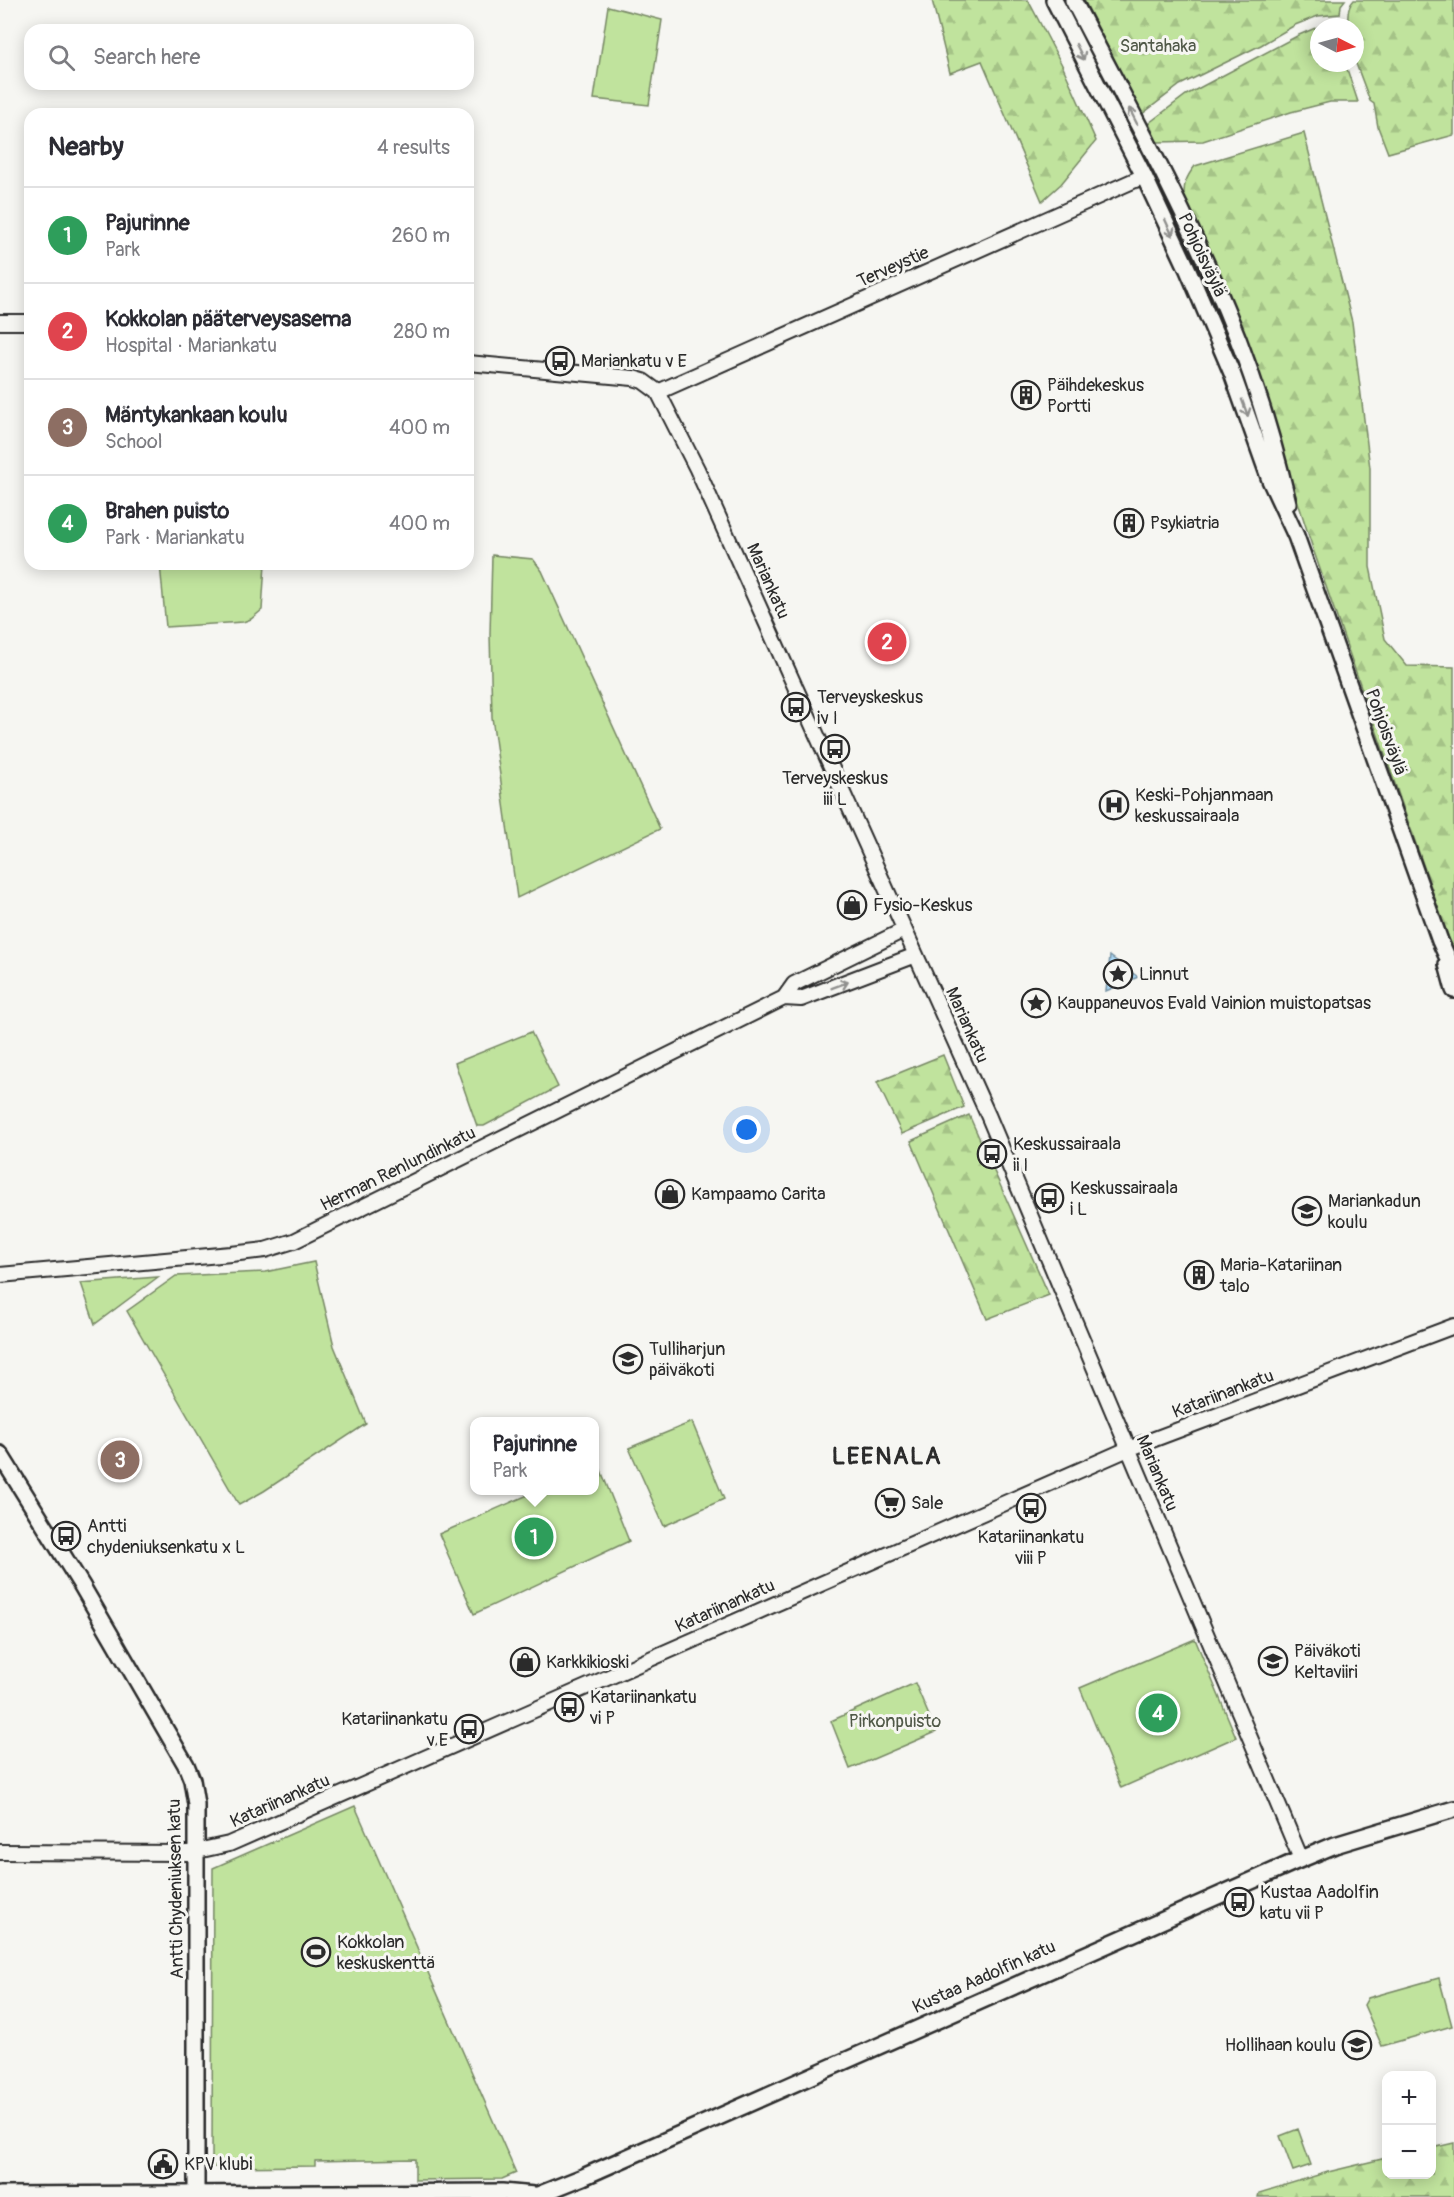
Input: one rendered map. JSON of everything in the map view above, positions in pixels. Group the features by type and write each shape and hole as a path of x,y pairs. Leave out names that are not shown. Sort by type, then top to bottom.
{"main road":[{"name":"Pohjoisväylä","path":"1054,0 1144,176 1232,373 1270,480 1296,536 1440,941 1454,990"},
{"name":"Pohjoisväylä","path":"1073,0 1160,168 1205,261 1248,366 1281,473 1296,536"},
{"path":"1144,176 1160,168"},
{"name":"Pohjoisväylä","path":"1440,941 1454,972"},
{"name":"Antti Chydeniuksen katu","path":"0,1454 82,1586 186,1765 195,1793 196,2196"},
{"name":"Kustaa Aadolfin katu","path":"0,2195 196,2196 502,2192 533,2196 583,2177 892,2038 1301,1859 1335,1845 1454,1809"}],"street":[{"name":"Terveystie","path":"658,392 1144,176"},
{"path":"0,322 24,322"},
{"path":"474,364 633,378 643,381 658,392"},
{"name":"Mariankatu","path":"658,392 697,469 988,1115 1301,1859"},
{"name":"Herman Renlundinkatu","path":"0,1275 231,1254 265,1250 283,1245 784,998 794,984 904,930"},
{"name":"Herman Renlundinkatu","path":"784,998 801,999 916,955"},
{"name":"Katariinankatu","path":"0,1852 196,1852 229,1844 1128,1449 1454,1326"}],"green space":[{"path":"932,0 1028,0 1062,65 1096,141 1061,184 1042,201 982,61 950,73"},
{"name":"Santahaka","path":"1084,0 1345,0 1341,5 1340,14 1318,16 1295,25 1261,45 1180,85 1142,114"},
{"path":"1354,0 1454,0 1454,135 1388,153 1378,127 1374,104 1370,101 1359,72 1364,72 1364,18 1348,18 1350,6"},
{"path":"608,6 662,20 649,105 594,99"},
{"path":"1310,30 1310,72 1348,72 1358,102 1330,102 1291,112 1203,141 1157,142 1149,123 1186,95"},
{"path":"1304,133 1352,322 1370,468 1370,567 1385,639 1407,666 1454,667 1454,953 1314,552 1239,318 1185,201 1186,182 1195,166"},
{"path":"492,555 533,559 542,571 660,829 517,898 492,717 490,634"},
{"path":"161,570 265,570 262,610 251,619 243,622 166,627"},
{"path":"531,1032 558,1087 484,1126 477,1126 455,1063"},
{"path":"943,1055 964,1107 902,1134 877,1082"},
{"path":"969,1115 1049,1295 987,1319 911,1141"},
{"path":"314,1262 334,1346 366,1424 239,1505 127,1311 176,1276 265,1272"},
{"path":"158,1277 95,1324 81,1283"},
{"path":"692,1422 724,1499 664,1526 629,1448"},
{"path":"599,1466 629,1541 474,1614 439,1534 528,1495 599,1495"},
{"path":"1195,1639 1236,1737 1121,1788 1080,1688"},
{"name":"Pirkonpuisto","path":"915,1683 936,1732 850,1769 831,1721"},
{"name":"Kokkolan keskuskenttä","path":"355,1806 516,2173 502,2179 415,2180 415,2159 315,2161 315,2166 214,2167 214,2159 212,2159 213,1868"},
{"path":"1439,1978 1452,2026 1382,2046 1364,2005 1368,1998"},
{"path":"1298,2129 1311,2165 1293,2171 1280,2136"},
{"path":"1454,2143 1454,2197 1258,2197 1259,2193 1328,2172 1382,2159 1382,2179 1436,2179 1436,2147"}],"water":[{"path":"1110,956 1138,977 1106,991"}],"place":[{"name":"Mariankatu v E","path":"560,361"},
{"name":"Päihdekeskus Portti","path":"1026,395"},
{"name":"Psykiatria","path":"1129,523"},
{"name":"Kokkolan pääterveysasema","path":"887,642"},
{"name":"Terveyskeskus iv I","path":"796,707"},
{"name":"Terveyskeskus iii L","path":"835,749"},
{"name":"Keski-Pohjanmaan keskussairaala","path":"1114,805"},
{"name":"Fysio-Keskus","path":"852,905"},
{"name":"Linnut","path":"1118,974"},
{"name":"Kauppaneuvos Evald Vainion muistopatsas","path":"1036,1003"},
{"name":"Keskussairaala ii I","path":"992,1154"},
{"name":"Kampaamo Carita","path":"670,1194"},
{"name":"Keskussairaala i L","path":"1049,1198"},
{"name":"Mariankadun koulu","path":"1307,1211"},
{"name":"Maria-Katariinan talo","path":"1199,1275"},
{"name":"Tulliharjun päiväkoti","path":"628,1359"},
{"name":"Mäntykankaan koulu","path":"120,1460"},
{"name":"Sale","path":"890,1503"},
{"name":"Katariinankatu viii P","path":"1031,1508"},
{"name":"Antti chydeniuksenkatu x L","path":"66,1536"},
{"name":"Pajurinne","path":"534,1537"},
{"name":"Päiväkoti Keltaviiri","path":"1273,1661"},
{"name":"Karkkikioski","path":"525,1662"},
{"name":"Katariinankatu vi P","path":"569,1707"},
{"name":"Brahen puisto","path":"1158,1713"},
{"name":"Katariinankatu v E","path":"469,1729"},
{"name":"Kustaa Aadolfin katu vii P","path":"1239,1902"},
{"name":"Kokkolan keskuskenttä","path":"316,1952"},
{"name":"Hollihaan koulu","path":"1357,2045"},
{"name":"KPV klubi","path":"163,2164"}],"district":[{"name":"LEENALA","path":"887,1456"}]}
